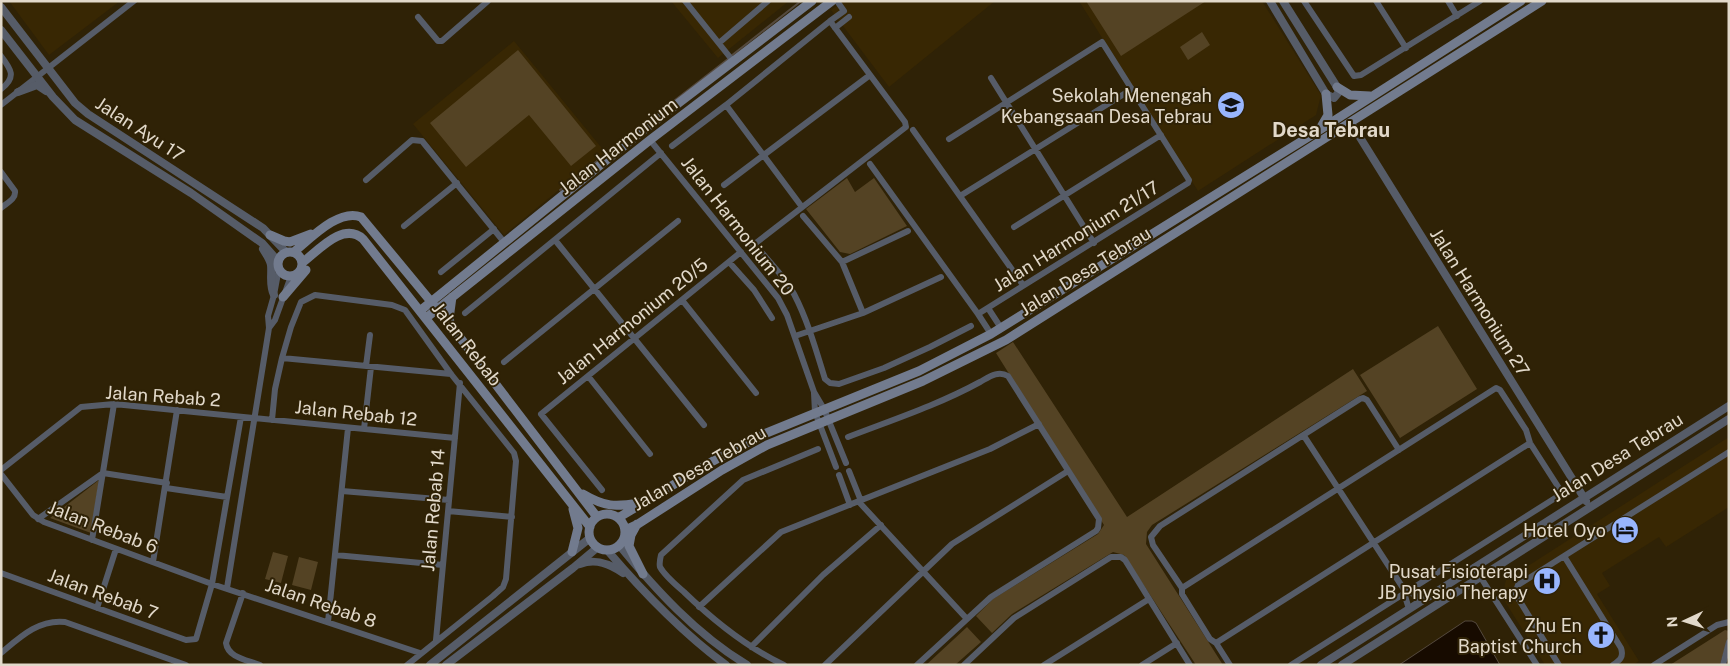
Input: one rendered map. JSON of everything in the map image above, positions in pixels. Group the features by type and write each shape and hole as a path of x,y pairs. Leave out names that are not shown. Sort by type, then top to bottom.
{"main road":[{"name":"Jalan Harmonium","path":"426,318 445,290 646,128 812,1"},
{"name":"Jalan Harmonium","path":"420,310 452,297 650,140 832,1"},
{"name":"Jalan Desa Tebrau","path":"618,518 735,449 820,411 919,371 991,334 1318,131 1521,1"},
{"name":"Jalan Desa Tebrau","path":"625,530 638,524 743,457 824,421 923,381 1006,340 1542,1"},
{"path":"1337,87 1350,95 1372,96"},
{"path":"1318,131 1328,115 1326,94"},
{"name":"Jalan Rebab","path":"279,264 283,254 290,252 340,218 351,215 361,217 434,305 597,517"},
{"path":"270,234 290,242 317,233"},
{"name":"Jalan Rebab","path":"291,276 298,273 302,263 335,237 353,233 359,235 590,527"},
{"path":"279,296 303,274 321,247"},
{"path":"290,252 300,257 302,263"},
{"path":"279,264 284,274 291,276"},
{"path":"418,285 432,292 445,290"},
{"path":"452,297 449,319 452,328"},
{"path":"578,492 606,505 620,506 645,502"},
{"path":"568,498 576,516 578,528 572,552"},
{"path":"608,514 618,518 625,530 624,538 619,545 607,550 598,547 590,538 590,527 597,517 608,514"},
{"path":"638,524 631,535 629,546 643,574"}],"street":[{"path":"1,105 134,1"},
{"path":"418,17 438,41 442,41 488,1"},
{"path":"684,1 733,61"},
{"path":"719,43 768,1"},
{"path":"837,1 848,13"},
{"path":"1270,1 1326,94 1334,98 1339,92 1337,87 1283,1"},
{"path":"1304,1 1354,76 1361,75 1480,1"},
{"path":"1376,1 1406,48"},
{"path":"1448,1 1457,16"},
{"name":"Jalan Ayu 17","path":"1,7 71,98 88,114 194,182 270,234 290,252"},
{"path":"672,146 726,106 830,21 848,13"},
{"path":"835,28 848,13"},
{"path":"752,246 906,127 905,122 830,21"},
{"name":"Jalan Ayu 17","path":"1,30 64,110 81,124 191,193 262,243 279,264"},
{"path":"949,138 1102,42 1161,135 1014,227"},
{"path":"1,56 10,67 11,77 1,89"},
{"path":"724,185 870,75"},
{"path":"992,78 1094,243"},
{"path":"18,92 37,85 53,98"},
{"path":"960,196 1132,89"},
{"path":"726,106 802,207"},
{"name":"Jalan Harmonium 27","path":"1351,123 1590,507"},
{"path":"913,130 1024,285"},
{"name":"Jalan Harmonium 21/17","path":"978,314 1188,183 1188,177 1161,135"},
{"path":"366,180 412,140 422,141 504,242"},
{"name":"Jalan Harmonium 20","path":"650,140 778,298 795,336 824,421"},
{"path":"465,313 661,153"},
{"path":"870,164 991,334"},
{"path":"1,172 16,194 14,198 1,208"},
{"path":"404,226 457,183"},
{"path":"803,216 842,262 863,313"},
{"path":"504,362 678,221"},
{"path":"441,272 494,230"},
{"path":"842,262 908,231"},
{"path":"555,240 704,425"},
{"path":"262,243 271,266 271,288 279,296"},
{"name":"Jalan Harmonium 20/5","path":"602,490 541,414 741,252"},
{"path":"763,254 794,294 810,331 825,379 830,383 839,384 884,368 971,326"},
{"path":"729,262 754,290 772,318"},
{"name":"Jalan Rebab","path":"227,588 269,328 275,320 279,296 279,264"},
{"name":"Jalan Rebab","path":"279,296 291,276"},
{"path":"795,336 863,313 942,277"},
{"path":"272,420 275,389 282,358 301,302 315,295 392,305 405,310 514,453 516,461 512,517 506,579 502,587 475,611 406,665"},
{"path":"682,300 756,393"},
{"path":"988,308 1001,328"},
{"path":"364,429 370,335"},
{"path":"282,358 452,374"},
{"path":"848,437 966,390 993,375 1004,374 1008,376 1099,519 1096,531 991,597 917,665"},
{"path":"588,376 650,454"},
{"name":"Jalan Rebab 14","path":"436,640 460,384"},
{"path":"1182,588 1496,388 1500,390 1526,430 1530,443 1557,484 1560,495 1405,591 1291,665"},
{"path":"1230,665 1216,643 1210,639 1182,594 1182,588 1153,545 1151,537 1154,532 1160,526 1363,398 1367,400 1399,450"},
{"path":"92,540 114,404"},
{"name":"Jalan Rebab 2","path":"1,472 81,408 114,404 255,418"},
{"name":"Jalan Desa Tebrau","path":"1320,665 1729,406"},
{"path":"153,562 177,410"},
{"path":"212,584 241,417"},
{"name":"Jalan Rebab 12","path":"255,418 455,438"},
{"name":"Jalan Desa Tebrau","path":"1342,665 1729,419"},
{"path":"824,421 846,463"},
{"path":"824,421 832,458 836,467"},
{"path":"1702,422 1708,432"},
{"path":"699,607 781,532 990,450 1039,424"},
{"path":"328,622 348,428"},
{"path":"1304,436 1405,591 1409,609"},
{"path":"1216,643 1530,443"},
{"path":"784,665 730,633 677,586 660,566 659,561 661,556 744,480 818,449"},
{"path":"832,458 840,449"},
{"path":"1559,665 1518,599 1516,591 1518,585 1729,452"},
{"path":"849,471 860,501 967,619"},
{"path":"825,665 952,544 1068,471"},
{"name":"Jalan Rebab 6","path":"1,472 38,519 212,584"},
{"path":"38,519 102,473 227,497"},
{"path":"839,475 850,505"},
{"path":"342,491 449,500"},
{"path":"448,511 512,517"},
{"path":"751,647 823,575 881,525"},
{"path":"430,665 590,538"},
{"path":"619,545 680,614 706,637 747,665"},
{"path":"446,665 598,547"},
{"path":"96,608 116,549"},
{"path":"607,550 652,600 700,646 726,665"},
{"path":"335,555 443,565"},
{"path":"964,665 1014,618 1116,556 1124,560 1190,665"},
{"path":"1564,556 1621,648 1623,653 1620,660 1613,665"},
{"path":"573,568 586,562 596,561 616,568 632,578"},
{"path":"1474,567 1537,665"},
{"name":"Jalan Rebab 7","path":"1,573 186,640 196,639 212,584"},
{"name":"Jalan Rebab 8","path":"212,584 420,653"},
{"path":"1405,591 1422,600"},
{"path":"243,593 226,643 227,650 231,654 260,665"},
{"path":"1044,665 1149,599"},
{"path":"1,653 35,627 56,621 65,622 186,665"},
{"path":"1654,665 1717,625 1729,622"},
{"path":"1723,665 1729,642"},
{"path":"1142,665 1177,643"}],"shaded area":[{"path":"9,1 120,1 49,55"},
{"path":"671,1 789,1 718,58"},
{"path":"843,1 995,1 889,87 831,10"},
{"name":"Sekolah Menengah Kebangsaan Desa Tebrau","path":"1079,1 1262,1 1321,95 1316,115 1198,191"},
{"path":"1086,1 1206,1 1121,56"},
{"path":"1202,32 1210,45 1188,60 1180,47"},
{"path":"514,41 605,152 504,235 413,124"},
{"path":"518,50 596,146 571,166 529,115 466,167 430,123"},
{"path":"847,178 855,192 874,178 907,226 850,254 840,252 806,209"},
{"path":"1438,326 1477,389 1400,438 1360,375"},
{"path":"1013,342 1127,517 1353,369 1367,391 1152,525 1147,532 1146,544 1223,665 1196,665 1124,555 1113,552 1012,614 992,633 976,616 993,599 1098,534 1104,525 996,353"},
{"path":"1729,437 1729,507 1666,547 1659,537 1602,573 1610,586 1597,594 1639,661 1633,665 1545,665 1502,597 1506,580"},
{"path":"99,480 91,533 50,518"},
{"path":"273,552 288,556 281,583 265,579"},
{"path":"299,557 318,562 311,590 292,585"},
{"path":"1465,621 1476,623 1500,665 1399,665"},
{"path":"967,627 981,642 955,665 926,665"},
{"path":"1725,630 1729,631 1729,634 1720,665 1670,665"}],"waterway":[{"path":"731,56 801,1"},
{"path":"661,111 728,59"},
{"path":"560,190 629,136"}],"place":[{"name":"Sekolah Menengah Kebangsaan Desa Tebrau","path":"1231,105"},
{"name":"Hotel Oyo","path":"1625,530"},
{"name":"Pusat Fisioterapi JB Physio Therapy","path":"1547,581"},
{"name":"Zhu En Baptist Church","path":"1601,635"}],"district":[{"name":"Desa Tebrau","path":"1331,130"}]}
